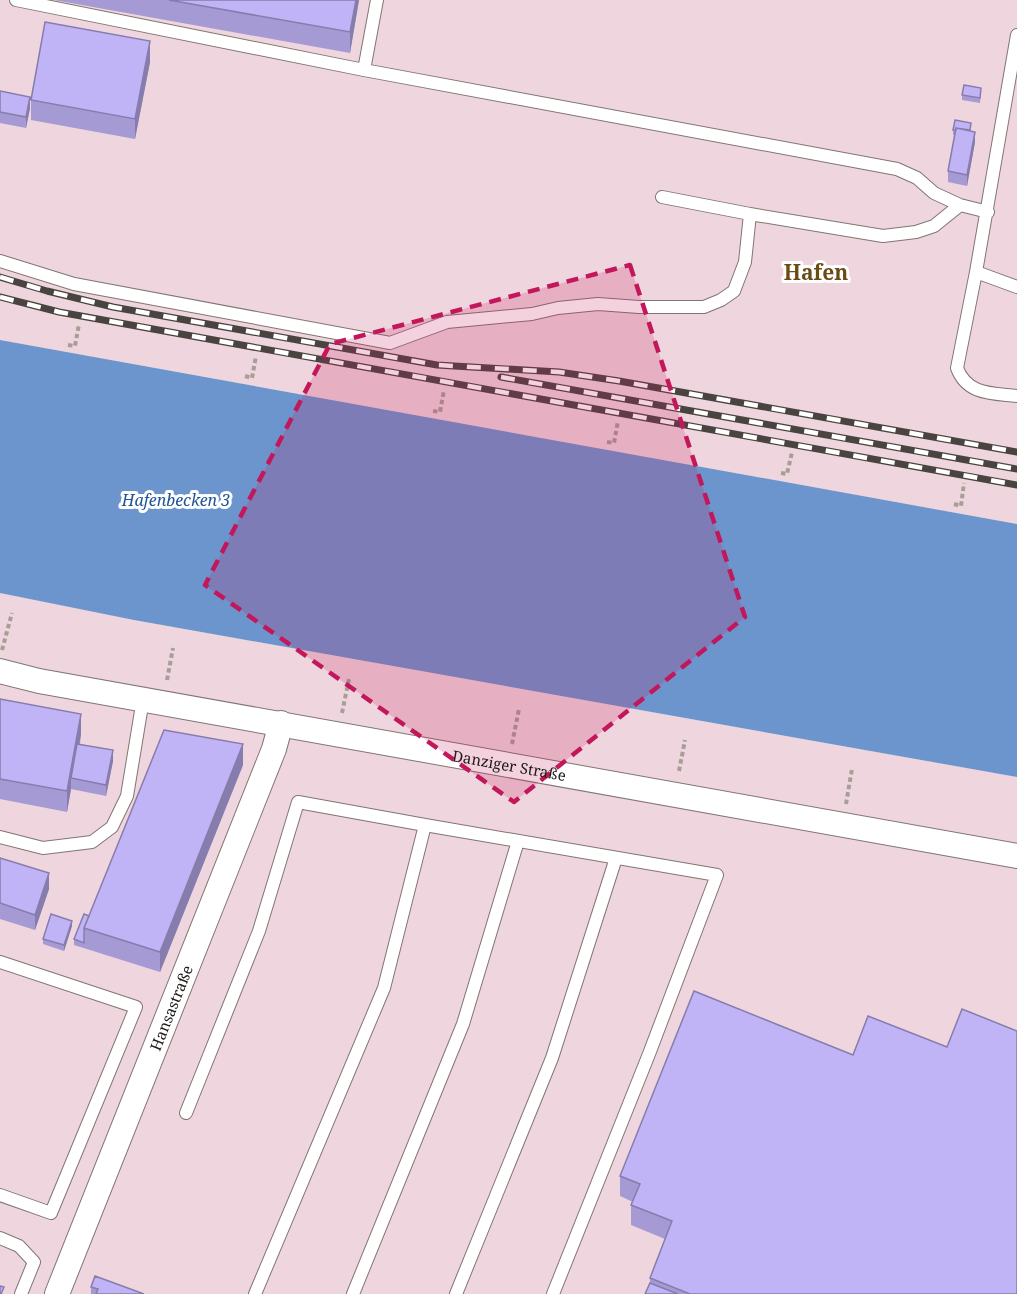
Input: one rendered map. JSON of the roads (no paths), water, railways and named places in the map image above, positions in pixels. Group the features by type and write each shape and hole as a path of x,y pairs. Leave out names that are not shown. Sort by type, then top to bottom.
{"street":[{"name":"Danziger Straße","path":"1,661 39,681 1017,856"},
{"name":"Hansastraße","path":"57,1294 269,760 281,723"}],"lane":[{"path":"16,0 364,70 897,169 917,178 934,192 960,205 988,212"},
{"path":"364,70 377,0"},
{"path":"1017,35 988,212 957,368 962,381 978,391 1017,396"},
{"path":"662,197 883,236 916,232 934,225 960,205"},
{"path":"0,261 75,284 390,343 447,322 532,314 558,308 598,304 670,308 704,307 721,300 734,291 746,262 750,214"},
{"path":"976,272 1017,287"},
{"path":"0,837 43,848 92,842 112,827 127,796 143,699"},
{"path":"186,1113 259,931 298,802 717,875 649,1054 553,1294"},
{"path":"255,1294 384,988 425,825"},
{"path":"353,1294 463,1024 518,841"},
{"path":"456,1294 552,1058 616,858"},
{"path":"0,962 135,1007 51,1214 0,1195"},
{"path":"0,1238 19,1246 34,1262 21,1294"}],"water":[{"name":"Hafenbecken 3","path":"0,340 1017,524 1017,777 134,620 0,593"}],"railway":[{"path":"0,277 113,307 437,365 559,372 1017,452"},
{"path":"0,297 59,312 1017,485"},
{"path":"501,377 1017,469"}],"district":[{"name":"Hafen","path":"816,272"}]}
